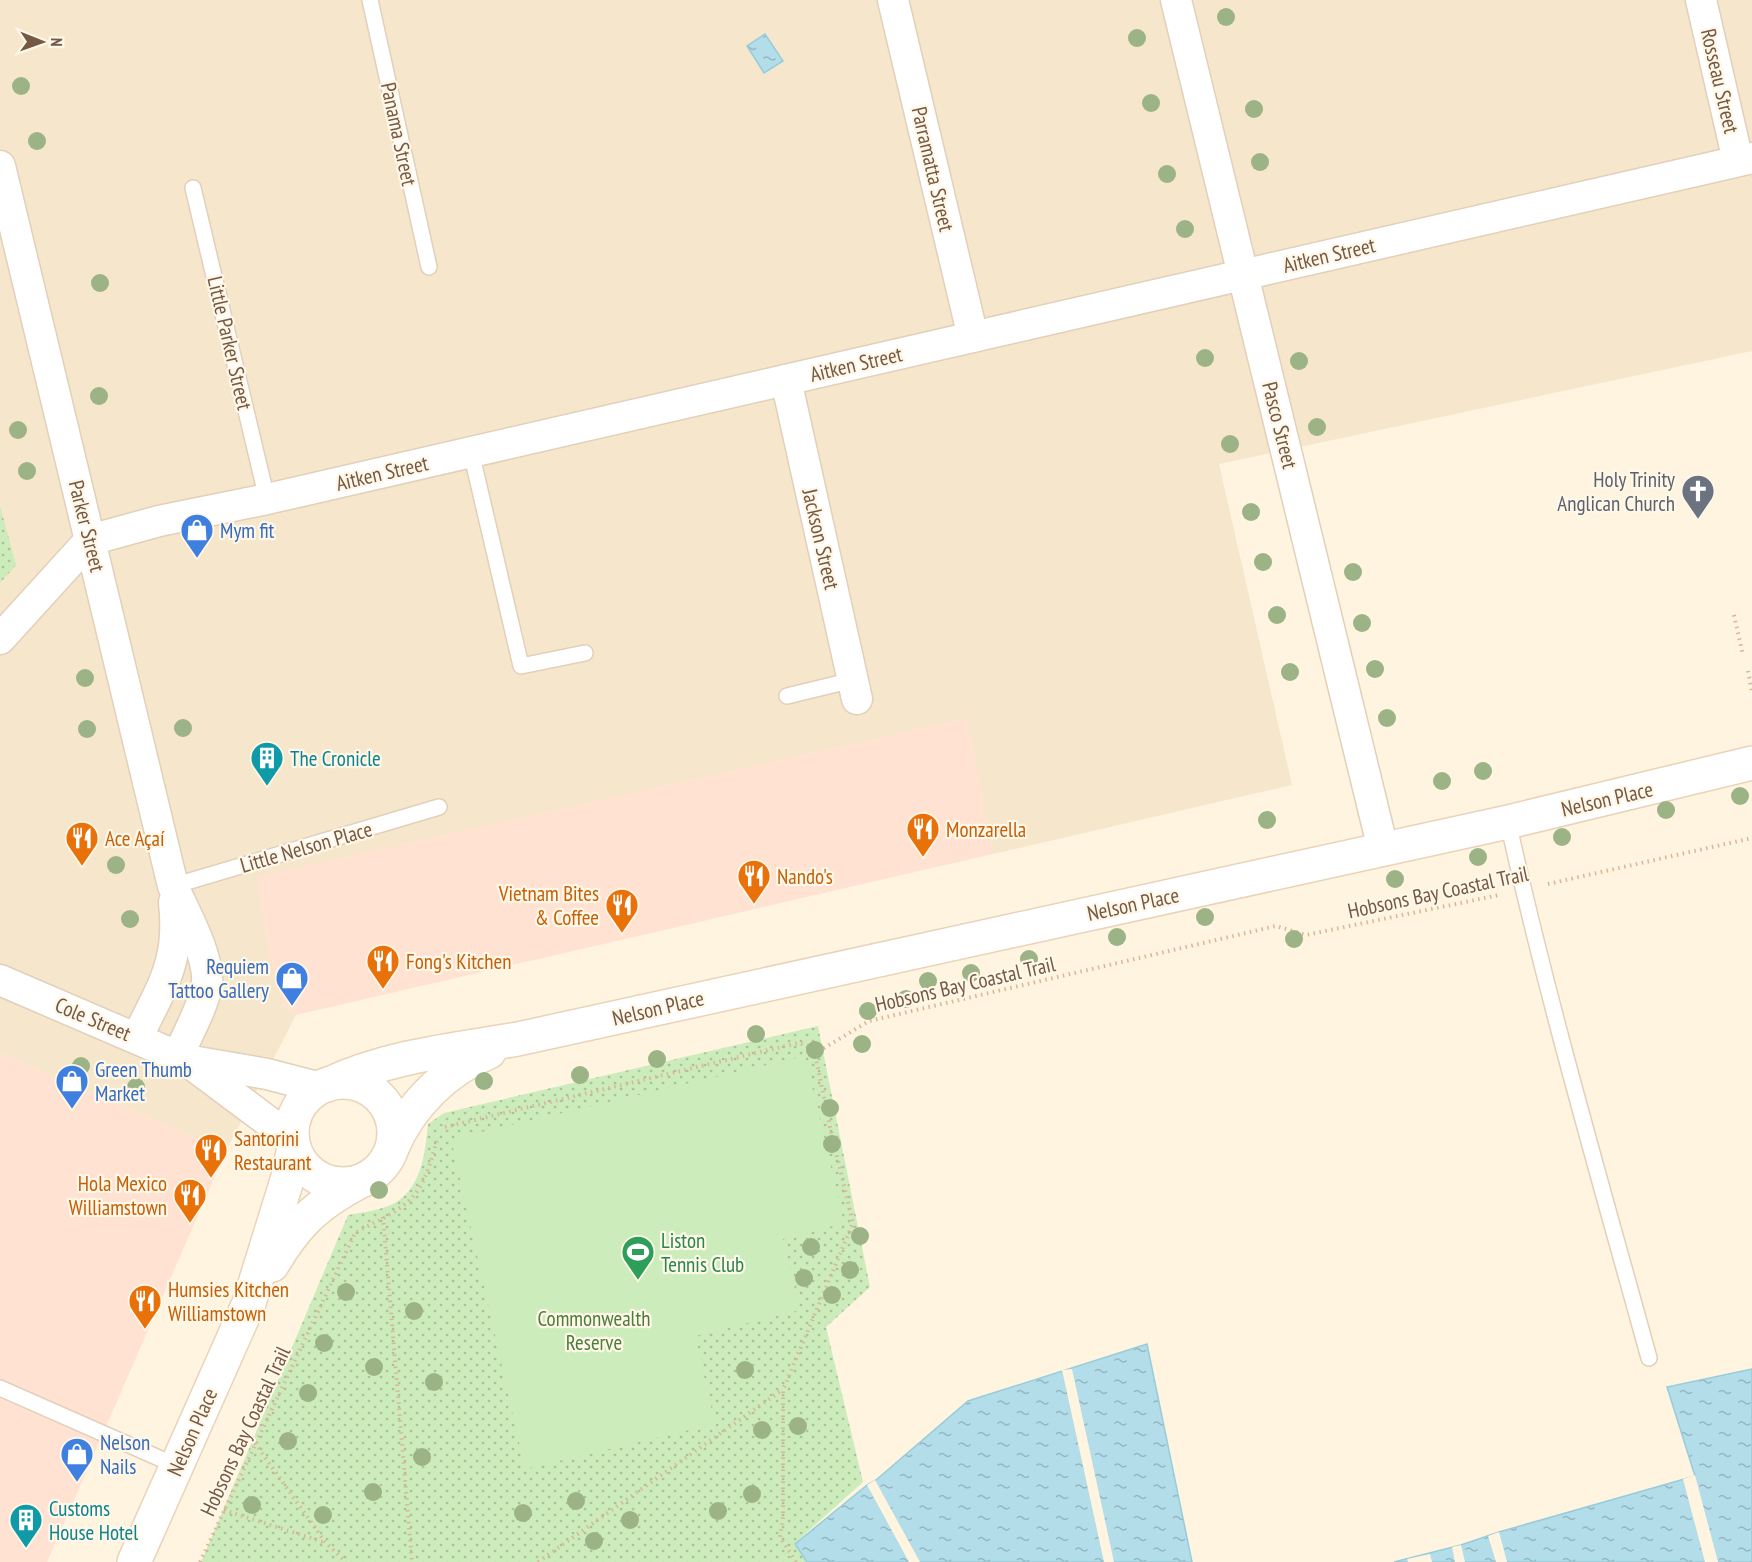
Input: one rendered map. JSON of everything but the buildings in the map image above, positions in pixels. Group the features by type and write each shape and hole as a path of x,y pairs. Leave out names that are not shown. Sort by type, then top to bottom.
{"street":[{"name":"Parramatta Street","path":"893,0 973,337"},
{"name":"Pasco Street","path":"1176,0 1383,849"},
{"name":"Rosseau Street","path":"1701,0 1745,160"},
{"name":"Aitken Street","path":"90,540 159,521 267,499 1745,160"},
{"name":"Parker Street","path":"0,166 173,886 205,960 207,981 204,997 182,1058"},
{"name":"Jackson Street","path":"786,380 855,689"},
{"path":"0,639 90,540"},
{"name":"Nelson Place","path":"324,1086 363,1069 405,1057 518,1040 1508,822 1750,765"},
{"name":"Parker Street","path":"137,1038 172,958 175,936 173,886"},
{"name":"Cole Street","path":"0,980 182,1058 294,1144"},
{"name":"Nelson Place","path":"391,1151 399,1130 409,1115 443,1080 471,1060 518,1040"},
{"name":"Cole Street","path":"182,1058 324,1086"},
{"path":"352,1083 367,1088 380,1098 392,1119 394,1135 391,1151 379,1169 361,1181 342,1184 323,1180 307,1169 299,1159 294,1144 293,1124 298,1109 308,1097 324,1086 352,1083"},
{"name":"Nelson Place","path":"134,1562 249,1303 288,1177 294,1144"},
{"name":"Nelson Place","path":"249,1303 280,1252 303,1221 330,1197 361,1181"}],"lane":[{"name":"Panama Street","path":"370,0 429,267"},
{"name":"Little Parker Street","path":"193,188 267,499"},
{"path":"471,452 521,666 585,653"},
{"path":"787,696 855,689"},
{"name":"Little Nelson Place","path":"173,886 439,807"},
{"path":"1508,822 1523,890 1586,1132 1649,1358"},
{"path":"0,1388 177,1466"}],"path":[{"path":"1734,615 1743,655"},
{"path":"1748,671 1752,692"},
{"name":"Hobsons Bay Coastal Trail","path":"441,1128 798,1043 821,1050 869,1021 1276,926 1306,935 1523,890 1752,838"},
{"path":"796,1562 780,1537 783,1516 783,1390 853,1222 814,1049"},
{"name":"Hobsons Bay Coastal Trail","path":"200,1562 355,1233 395,1210 415,1194 429,1166 438,1137"},
{"path":"383,1217 412,1562"},
{"path":"538,1562 783,1390"},
{"path":"255,1443 325,1542 346,1562"},
{"path":"224,1510 325,1542"}],"shaded area":[{"path":"0,0 1752,0 1752,351 1219,464 1292,785 993,854 966,718 282,1005 296,1015 226,1151 0,1053"},
{"path":"967,718 993,854 296,1015 282,1005 268,950 257,877"},
{"path":"0,1053 226,1151 47,1562 0,1562"}],"green space":[{"path":"0,506 16,565 0,583"},
{"name":"Commonwealth Reserve","path":"818,1026 870,1287 826,1327 863,1482 795,1543 807,1562 201,1562 348,1215 387,1207 406,1194 418,1176 426,1145 428,1124 444,1113"},
{"name":"Liston Tennis Club","path":"805,1056 844,1223 783,1239 800,1310 695,1336 715,1424 525,1469 451,1139"}],"water":[{"path":"765,34 783,61 764,73 747,46"},
{"path":"1147,1344 1192,1562 807,1562 795,1544 876,1480 968,1401"},
{"path":"1752,1369 1752,1562 1394,1562 1461,1545 1695,1476 1667,1387"}],"pier":[{"path":"1072,1369 1114,1562 1104,1562 1062,1370"},
{"path":"1695,1475 1718,1562 1705,1562 1683,1479"},
{"path":"875,1480 920,1562 909,1562 867,1485"},
{"path":"1499,1532 1507,1562 1496,1562 1488,1536"},
{"path":"1461,1545 1465,1562 1455,1562 1452,1547"},
{"path":"1430,1554 1432,1562 1408,1562 1407,1559"}],"place":[{"name":"Holy Trinity Anglican Church","path":"1698,520"},
{"name":"Mym fit","path":"197,559"},
{"name":"The Cronicle","path":"267,787"},
{"name":"Monzarella","path":"923,858"},
{"name":"Ace Açaí","path":"82,867"},
{"name":"Nando's","path":"754,905"},
{"name":"Vietnam Bites & Coffee","path":"622,934"},
{"name":"Fong's Kitchen","path":"383,990"},
{"name":"Requiem Tattoo Gallery","path":"292,1007"},
{"name":"Green Thumb Market","path":"72,1110"},
{"name":"Santorini Restaurant","path":"211,1179"},
{"name":"Hola Mexico Williamstown","path":"190,1224"},
{"name":"Liston Tennis Club","path":"638,1281"},
{"name":"Humsies Kitchen Williamstown","path":"145,1330"},
{"name":"Nelson Nails","path":"77,1483"},
{"name":"Customs House Hotel","path":"26,1549"}]}
